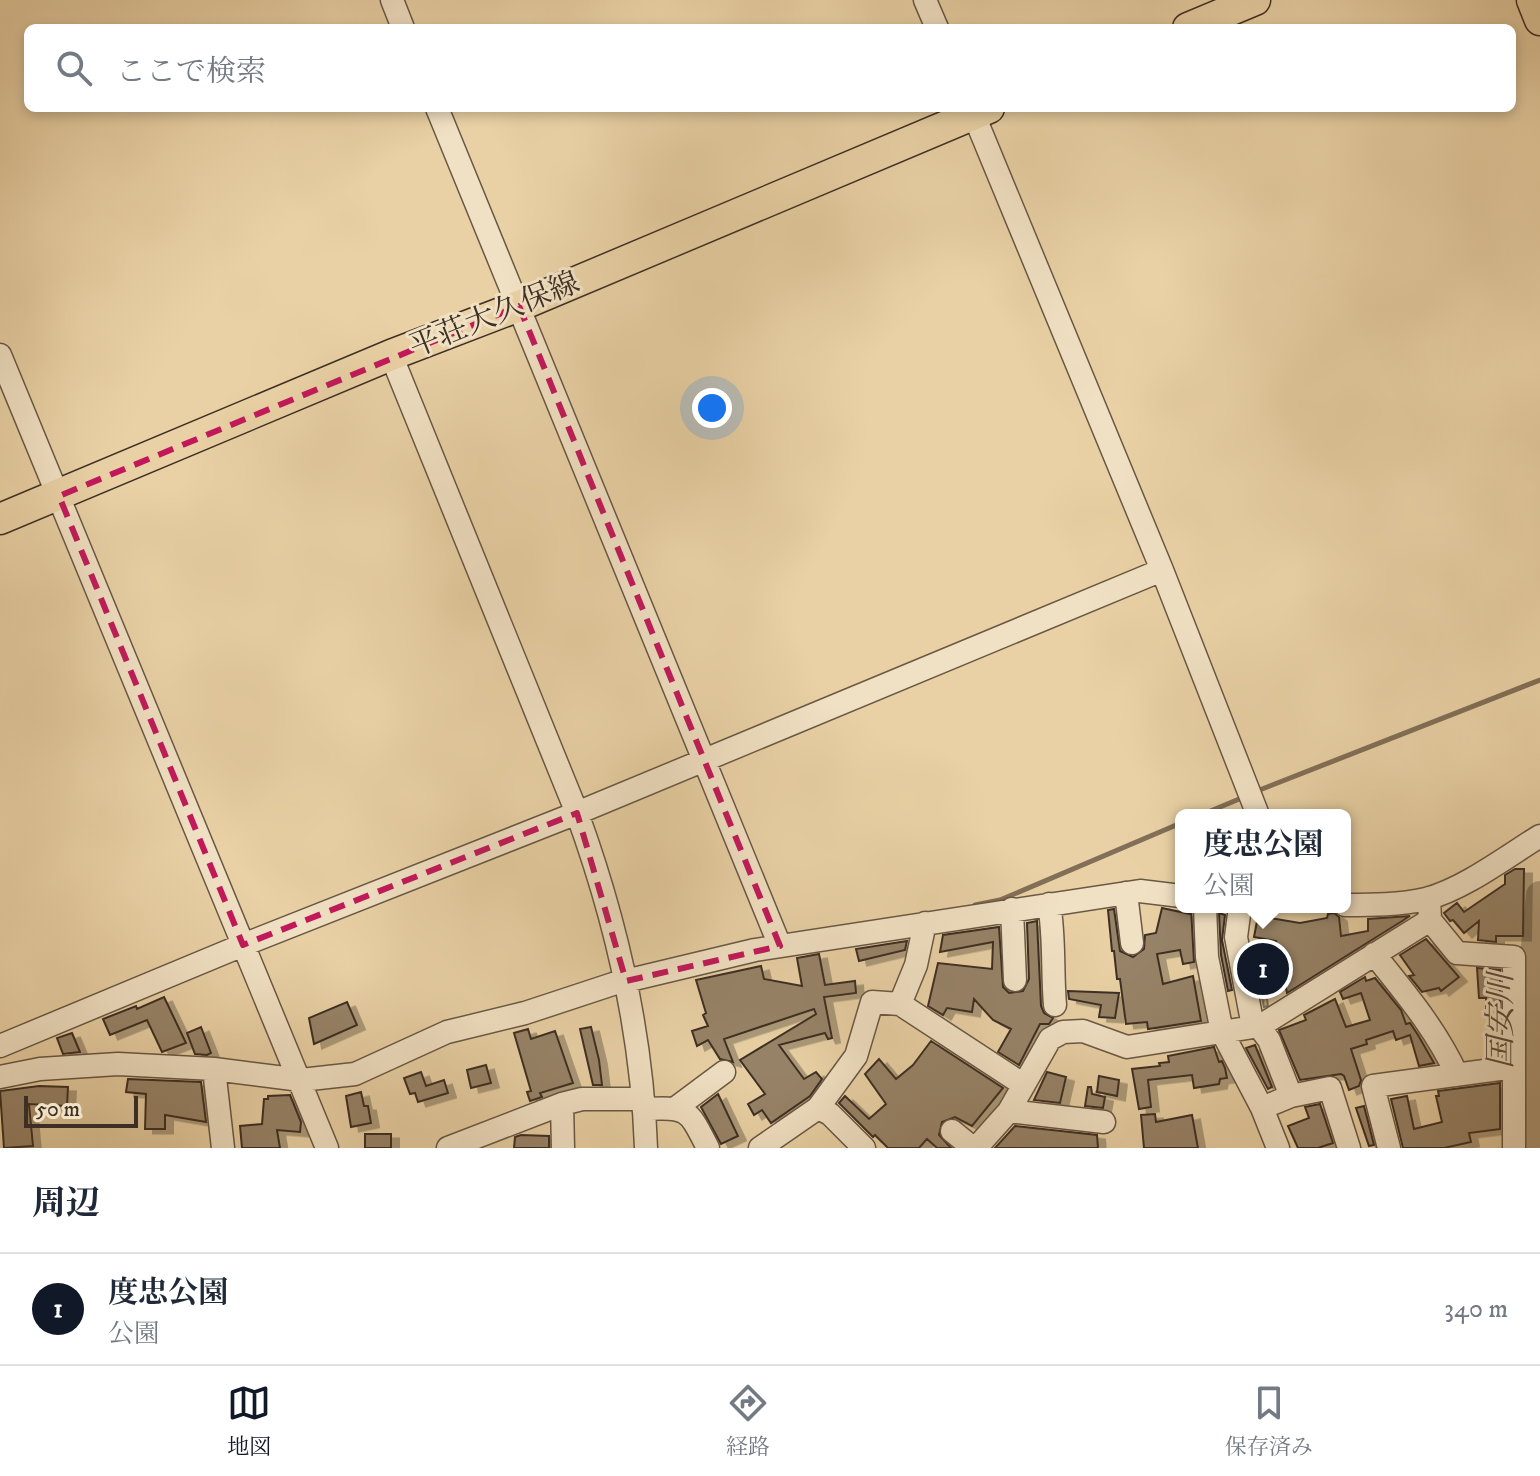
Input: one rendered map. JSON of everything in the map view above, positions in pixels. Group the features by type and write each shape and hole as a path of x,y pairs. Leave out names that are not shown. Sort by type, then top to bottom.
{"main road":[{"path":"1198,24 1255,0"},
{"path":"1532,0 1540,20"},
{"name":"平荘大久保線","path":"0,519 391,355 519,306 973,112"}],"street":[{"path":"392,0 401,24"},
{"path":"925,0 935,24"},
{"path":"439,112 780,946"},
{"path":"979,112 1256,809"},
{"path":"0,355 327,1148"},
{"path":"391,355 596,866 626,981 644,1104 646,1148"},
{"path":"0,1046 243,945 577,813 1162,570"},
{"path":"952,1131 974,1148 1009,1111 1050,1039 1063,1032 1083,1031 1127,1047 1260,1026 1374,954 1469,879 1540,836"},
{"path":"0,1077 40,1069 118,1064 214,1069 301,1080 355,1074 447,1032 525,1013 626,981 780,946 1140,891 1175,895"},
{"path":"1126,893 1132,943"},
{"path":"1049,904 1055,949 1055,1005"},
{"path":"1351,905 1395,904 1429,909 1457,953 1514,957 1514,1148"},
{"path":"1012,909 1015,980"},
{"path":"1205,913 1207,957 1222,1032 1262,1108 1276,1148"},
{"path":"1239,913 1236,937 1251,1016 1269,1040 1291,1096"},
{"path":"900,1004 916,965 925,923"},
{"path":"1374,954 1428,1022 1457,1075"},
{"path":"760,1148 818,1108 856,1056 872,1002 900,1004 1024,1085"},
{"path":"1389,1148 1373,1086 1514,1067"},
{"path":"214,1069 223,1148"},
{"path":"677,1107 724,1072"},
{"path":"1262,1108 1291,1096 1330,1088 1349,1148"},
{"path":"448,1148 489,1140 562,1104 582,1099 677,1107 692,1117 708,1148"},
{"path":"562,1104 563,1148"},
{"path":"818,1108 830,1114 864,1148"},
{"path":"1009,1111 1104,1122"}],"highlighted area":[{"path":"519,306 780,946 626,981 577,813 243,945 59,496"}],"green space":[{"path":"1251,944 1272,945 1266,992 1268,1006 1264,1007"}],"building":[{"path":"1515,869 1524,869 1523,936 1496,936 1496,942 1478,940 1479,921 1464,933 1444,913 1457,903 1464,912 1505,884 1505,875"},
{"path":"1162,908 1175,913 1191,913 1194,962 1183,964 1180,950 1157,954 1163,984 1193,976 1201,1021 1148,1029 1147,1022 1126,1024 1120,979 1117,979 1112,951 1108,910 1114,909 1120,951 1133,957 1144,949 1145,935 1156,933"},
{"path":"1219,913 1225,915 1222,940 1232,990 1228,991 1221,955"},
{"path":"1334,913 1339,917 1341,936 1368,931 1368,919 1410,916 1287,993 1276,941 1254,937 1258,916 1300,923 1327,918 1328,914"},
{"path":"1037,921 1041,1006 1044,1013 1053,1018 1049,1024 1040,1024 1019,1065 998,1052 1011,1029 993,1020 974,999 972,1012 947,1008 943,1015 928,1006 938,963 992,969 993,942 940,952 943,935 999,927 1003,987 1009,993 1023,991 1029,979 1027,923"},
{"path":"1426,939 1459,977 1441,991 1439,988 1422,992 1409,976 1414,975 1400,955"},
{"path":"907,941 905,950 859,961 856,949"},
{"path":"819,954 825,985 855,981 856,993 824,997 832,1038 828,1039 825,1033 779,1045 804,1079 816,1072 822,1079 810,1096 771,1123 762,1110 754,1115 748,1104 765,1094 740,1060 816,1014 814,1009 724,1039 733,1062 720,1059 708,1040 697,1046 692,1031 708,1026 696,980 761,966 764,979 802,986 797,958"},
{"path":"1477,968 1500,970 1500,1008 1486,1008 1486,998 1479,998"},
{"path":"1365,977 1366,981 1375,978 1401,1010 1406,1024 1410,1023 1434,1063 1419,1066 1410,1035 1396,1040 1393,1031 1351,1049 1361,1080 1359,1086 1349,1090 1341,1074 1300,1080 1279,1030 1306,1020 1304,1015 1335,999 1346,1027 1370,1020 1361,993 1343,999 1340,992"},
{"path":"1068,991 1119,993 1115,1018 1099,1017 1101,1005 1069,999"},
{"path":"164,997 186,1043 162,1052 147,1020 110,1035 103,1019"},
{"path":"347,1002 357,1025 314,1044 309,1018"},
{"path":"201,1027 211,1053 207,1055 195,1054 187,1033"},
{"path":"591,1027 602,1085 593,1085 580,1029"},
{"path":"528,1029 531,1039 555,1031 573,1083 540,1093 542,1097 530,1101 527,1092 531,1091 514,1033"},
{"path":"72,1033 80,1052 63,1054 57,1038"},
{"path":"931,1041 1003,1088 972,1126 955,1117 942,1122 939,1135 951,1148 937,1148 927,1139 919,1148 888,1148 839,1103 845,1096 869,1119 886,1104 865,1074 879,1059 896,1079 913,1065"},
{"path":"1255,1045 1272,1087 1268,1089 1246,1048"},
{"path":"1214,1047 1227,1078 1220,1079 1219,1084 1194,1088 1192,1075 1148,1080 1151,1107 1139,1109 1132,1069 1160,1066 1159,1063 1169,1062 1168,1056"},
{"path":"486,1065 491,1083 471,1088 467,1070"},
{"path":"421,1072 426,1086 444,1080 448,1093 418,1102 415,1093 410,1094 404,1078"},
{"path":"1047,1072 1066,1077 1060,1103 1034,1100"},
{"path":"1099,1076 1119,1080 1117,1096 1097,1092"},
{"path":"128,1079 201,1082 206,1122 165,1115 165,1129 145,1129 146,1094 126,1092"},
{"path":"1500,1083 1500,1129 1469,1133 1471,1142 1444,1148 1403,1148 1391,1099 1407,1096 1414,1129 1442,1122 1436,1096 1439,1096 1438,1091"},
{"path":"39,1086 68,1087 67,1106 29,1104 33,1146 4,1148 0,1091"},
{"path":"1088,1087 1091,1087 1092,1094 1105,1097 1103,1108 1085,1106"},
{"path":"361,1092 371,1123 351,1127 346,1096"},
{"path":"718,1094 738,1136 721,1144 701,1107"},
{"path":"290,1095 301,1122 300,1132 277,1130 280,1148 242,1148 240,1126 262,1124 264,1099"},
{"path":"1320,1104 1333,1143 1318,1148 1298,1148 1288,1126 1309,1118 1305,1107"},
{"path":"1364,1106 1374,1145 1369,1146 1356,1108"},
{"path":"1155,1114 1156,1122 1192,1115 1198,1148 1144,1148 1141,1115"},
{"path":"1015,1126 1097,1135 1098,1148 995,1148"},
{"path":"365,1134 391,1134 391,1148 365,1148"},
{"path":"549,1136 549,1148 514,1148 515,1137"}],"waterway":[{"path":"1257,791 1540,680"},
{"path":"1215,809 1244,797"},
{"path":"975,905 1000,900 1175,826"},
{"name":"国安川","path":"1535,1148 1534,956 1540,895"}],"place":[{"name":"度忠公園","path":"1263,969"}]}
